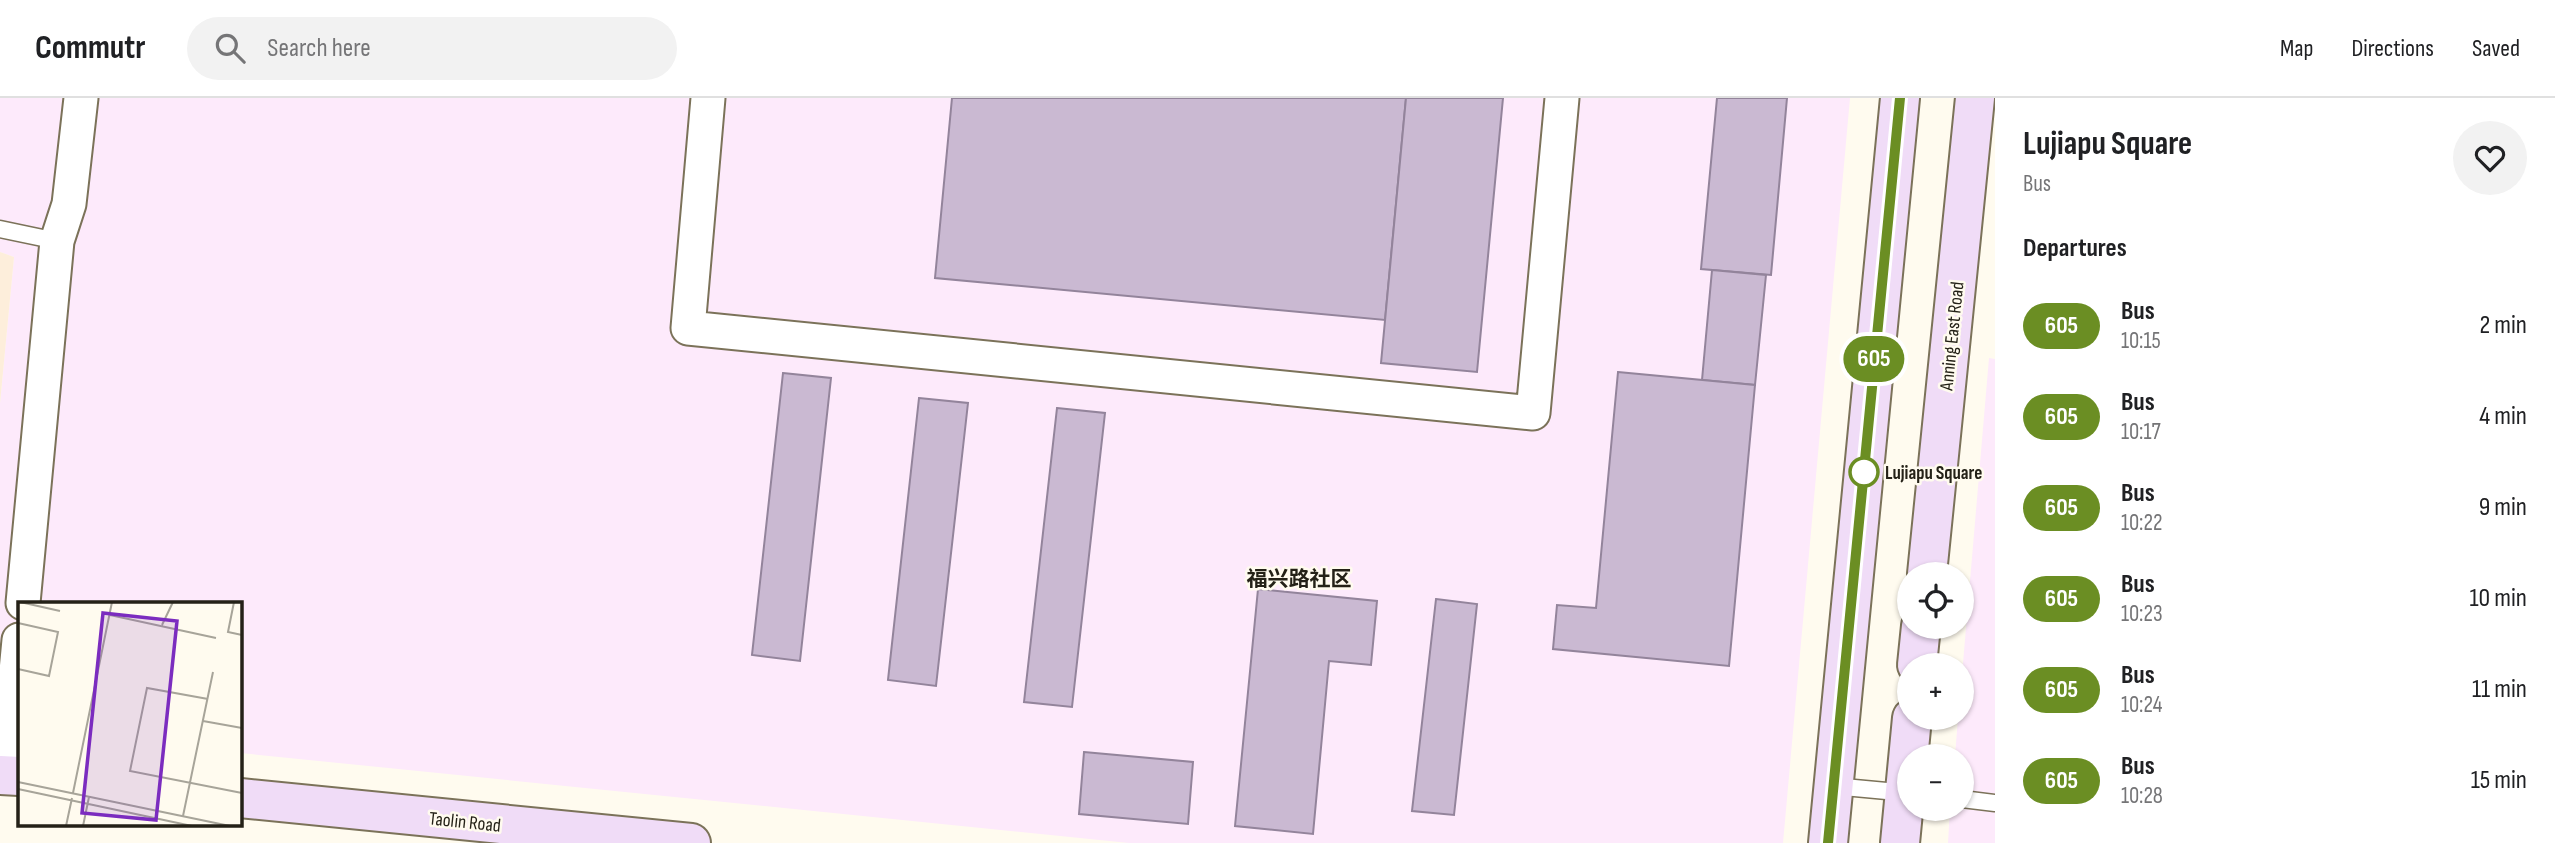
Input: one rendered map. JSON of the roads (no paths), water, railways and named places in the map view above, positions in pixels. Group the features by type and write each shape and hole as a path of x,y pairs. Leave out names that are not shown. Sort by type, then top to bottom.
{"main road":[{"path":"1828,843 1900,98"},
{"name":"Anning East Road","path":"1928,562 1975,98"},
{"name":"Taolin Road","path":"242,798 691,843"},
{"path":"1900,843 1903,821"}],"street":[{"path":"23,602 57,241 69,204 80,98"},
{"path":"708,98 688,328 1532,413 1562,98"},
{"path":"9,775 18,654"}],"lane":[{"path":"0,229 57,241"},
{"path":"1833,786 1897,792"},
{"path":"1974,800 1995,803"}],"place":[{"name":"Lujiapu Square","path":"1864,472"}],"district":[{"name":"福兴路社区","path":"1299,579"}]}
